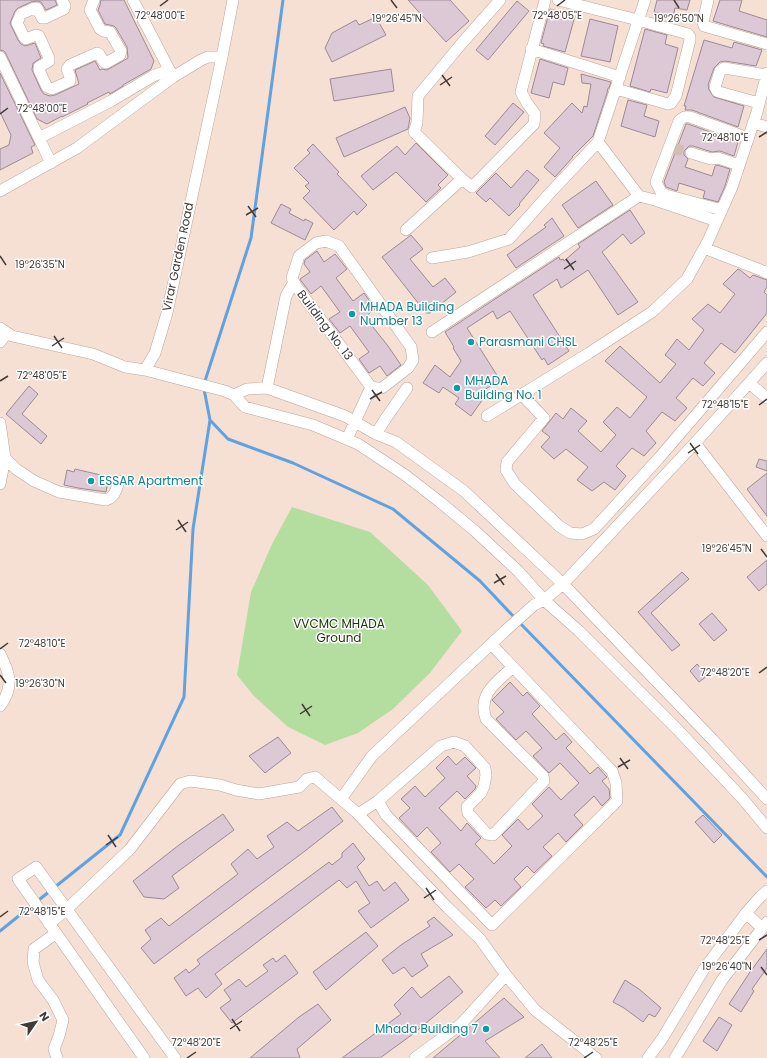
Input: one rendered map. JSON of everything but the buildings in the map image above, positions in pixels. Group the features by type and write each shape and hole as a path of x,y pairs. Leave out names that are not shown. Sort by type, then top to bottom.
{"street":[{"path":"62,0 65,6 64,9 42,18 37,8 34,8 22,14 17,23 26,39 36,35 39,36 49,58 49,61 39,67 39,70 47,87 52,89 70,81 67,69 70,65 97,54 99,54 106,63 120,55 121,51 110,32 102,31 90,10 94,0"},
{"path":"134,0 171,74"},
{"name":"Virar Garden Road","path":"146,370 155,353 167,313 233,0"},
{"path":"500,0 418,96 417,123 414,132 472,187 534,124 535,114 521,92 545,0"},
{"path":"558,0 688,34 690,37 676,96 671,103 668,104 615,92"},
{"path":"432,258 468,252 509,239 598,142 645,0"},
{"path":"708,0 703,22 704,26 767,44"},
{"path":"531,49 620,76"},
{"path":"0,57 51,163"},
{"path":"0,192 77,148 171,74 208,57 222,57"},
{"path":"487,416 652,312 687,279 704,248 717,221 720,210 732,187 745,136 753,123 759,103 767,74 724,68 720,71 715,87 717,91 759,103"},
{"path":"39,138 153,76 171,74"},
{"path":"615,92 665,109"},
{"path":"720,210 666,195 660,192 656,182 671,148 680,121 686,116 745,136"},
{"path":"753,123 767,127"},
{"path":"598,142 639,196 717,221"},
{"path":"691,154 711,159 718,158 737,165"},
{"path":"406,230 462,178"},
{"path":"432,332 639,196"},
{"name":"Building No. 13","path":"326,241 339,246 411,347 413,360 408,368 382,388 371,386 296,286 292,278 298,256 316,243 326,241"},
{"path":"704,248 763,270 767,273"},
{"path":"267,388 286,296 294,282"},
{"path":"522,394 544,418 507,462 506,470 515,484 559,526 570,533 582,534 594,530 659,458 767,332"},
{"path":"2,334 92,354 125,367 146,370 229,393 245,406 313,425 358,444 406,475 440,502 518,571 539,602 580,631 678,730 742,798 767,828"},
{"path":"341,799 372,756 505,631 563,584 695,443 767,363"},
{"path":"749,383 767,398"},
{"path":"347,439 371,386"},
{"path":"229,393 247,389 267,388 345,416 376,434 396,442 464,491 563,584 708,734 767,799"},
{"path":"376,434 407,388"},
{"path":"0,426 4,458 0,484"},
{"path":"695,443 767,536"},
{"path":"4,458 16,470 34,481 59,492 106,500 115,494 118,481"},
{"path":"480,939 492,925 616,801 616,783 612,771 491,644"},
{"path":"0,654 9,674 8,690 0,706"},
{"path":"358,814 378,801 441,746 454,742 464,746 485,768 486,775 482,793 467,807 468,813 487,834 493,835 544,782 543,776 486,719 483,711 487,692 492,685 513,667"},
{"path":"49,924 130,849 180,784 190,781 220,784 236,790 259,794 299,787 307,779 315,777 358,814 446,906 480,939 506,975 536,1010 596,1058"},
{"path":"378,801 386,815 492,925"},
{"path":"144,1058 55,934 18,879 36,867 175,1058"},
{"path":"648,1058 662,1039 704,969 746,913 763,894"},
{"path":"675,1058 722,980 764,925 746,913"},
{"path":"55,934 34,949 33,962 38,980 53,1000 63,1020 54,1049 57,1058"},
{"path":"415,1058 462,1024 506,975"}],"green space":[{"name":"VVCMC MHADA Ground","path":"292,507 370,532 428,585 462,631 430,673 393,709 358,733 325,745 288,727 253,695 237,675 251,592 272,544"}],"waterway":[{"path":"204,384 251,238 283,0"},
{"path":"204,389 210,420 228,439 293,463 393,509 480,581 515,618"},
{"path":"0,931 120,835 184,697 193,529 210,420"},
{"path":"519,622 767,877"}],"tunnel":[{"path":"672,148 691,153"}],"place":[{"name":"MHADA Building Number 13","path":"352,314"},
{"name":"Parasmani CHSL","path":"471,342"},
{"name":"MHADA Building No. 1","path":"457,388"},
{"name":"ESSAR Apartment","path":"91,481"},
{"name":"Mhada Building 7","path":"486,1029"}]}
